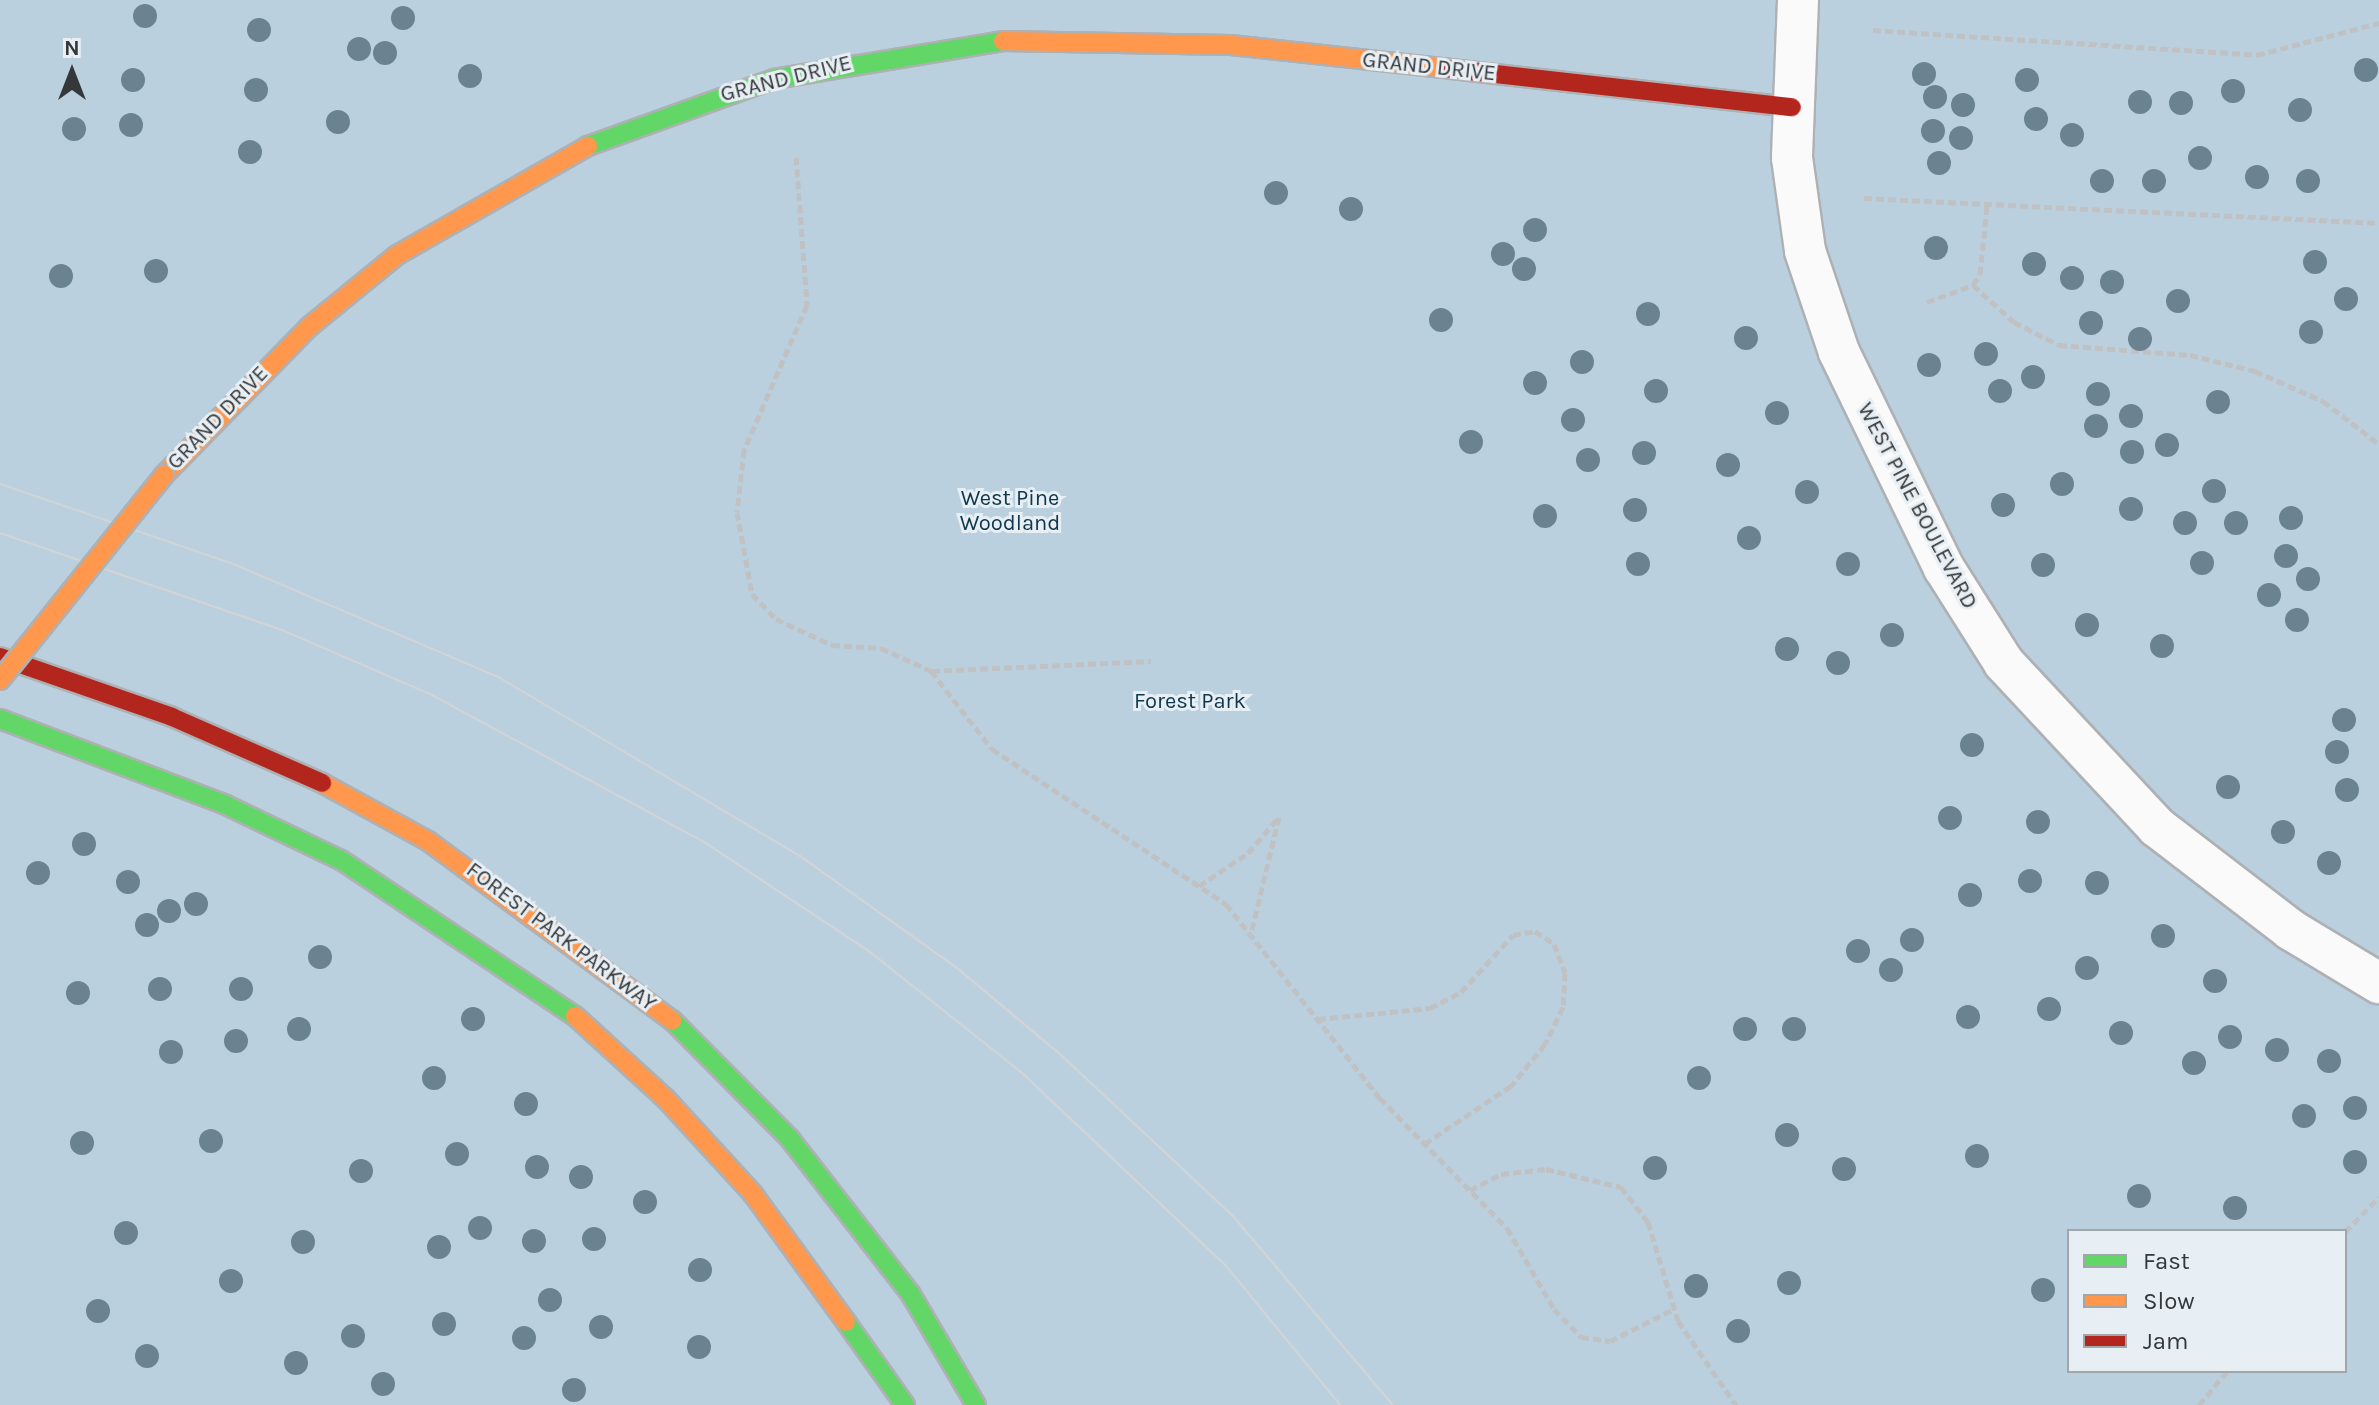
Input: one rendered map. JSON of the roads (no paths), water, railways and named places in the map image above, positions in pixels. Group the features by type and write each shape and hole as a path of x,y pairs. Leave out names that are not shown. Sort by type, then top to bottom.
{"main road":[{"name":"GRAND DRIVE","path":"0,680 164,475 310,326 397,255 572,152 774,79 974,43 1097,38 1231,45 1792,107"},
{"name":"FOREST PARK PARKWAY","path":"0,657 172,717 344,793 428,841 605,965 677,1024 790,1139 910,1293 976,1405"},
{"path":"0,719 212,799 341,860 567,1009 666,1099 753,1194 905,1405"}],"street":[{"name":"WEST PINE BOULEVARD","path":"1798,0 1792,107 1794,203 1839,352 1944,568 2004,663 2157,827 2291,930 2379,983"}],"tram line":[{"path":"0,484 231,563 500,678 800,856 957,968 1061,1055 1233,1216 1393,1405"},
{"path":"0,533 282,630 432,695 704,842 870,952 1021,1072 1226,1266 1340,1405"}],"park label":[{"name":"West Pine Woodland","path":"1010,510"},
{"name":"Forest Park","path":"1190,702"}]}
